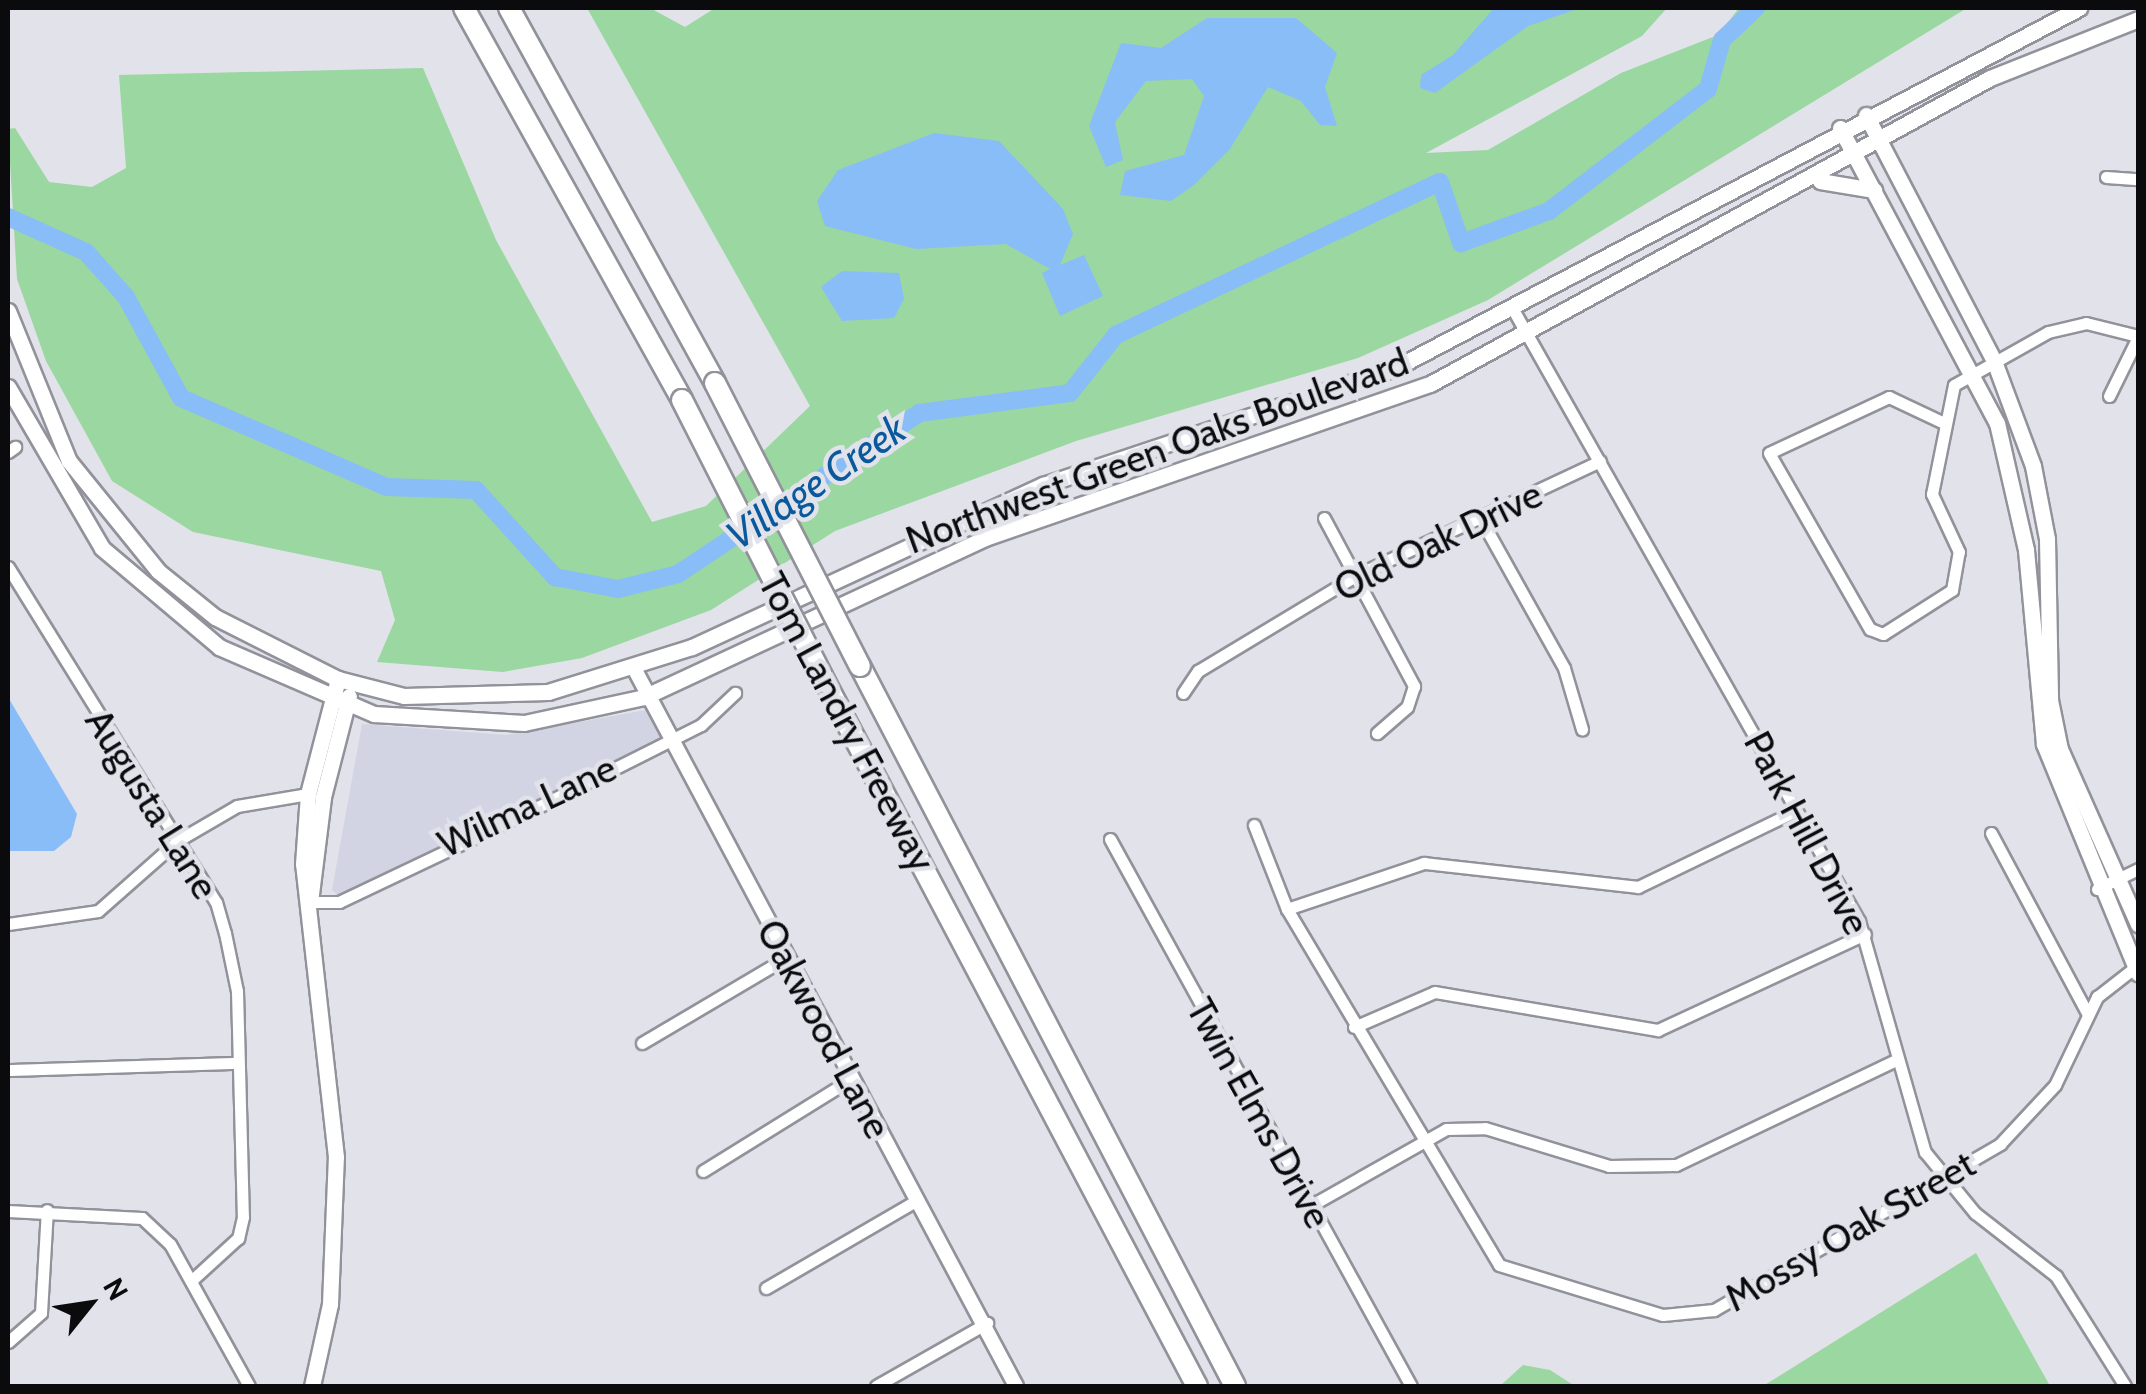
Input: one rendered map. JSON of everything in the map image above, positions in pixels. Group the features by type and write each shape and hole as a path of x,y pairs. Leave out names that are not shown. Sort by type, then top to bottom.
{"highway":[{"name":"Tom Landry Freeway","path":"464,8 682,400 825,682 1197,1386"},
{"name":"Tom Landry Freeway","path":"508,8 714,382 1235,1386"}],"main road":[{"name":"Northwest Green Oaks Boulevard","path":"8,311 30,386 113,522 215,617 345,681 471,700 635,670 978,510 1299,406 1515,312 1840,128 2079,8"},
{"name":"Northwest Green Oaks Boulevard","path":"8,387 72,508 135,581 218,647 339,703 494,727 644,697 985,538 1348,416 1529,337 2042,52 2138,20"},
{"path":"1866,114 1994,361 2032,466 2047,539 2050,700 2060,748 2138,924"},
{"path":"1898,180 1896,150 1912,124"},
{"path":"1840,128 1976,372 2015,483 2044,744 2097,889 2137,968"},
{"path":"1806,184 1849,179 1875,191"},
{"path":"312,1386 330,1304 336,1156 310,902 308,794 345,681"},
{"path":"310,902 339,703"}],"street":[{"path":"2106,178 2138,179"},
{"name":"Park Hill Drive","path":"1515,312 1864,934 1911,1121 1942,1178 2056,1276 2126,1386"},
{"path":"1944,424 1889,397 1769,453 1870,629 1884,634 1952,590 1958,552 1932,494 1954,385 1994,361 2086,323 2138,337 2109,396"},
{"name":"Old Oak Drive","path":"1183,693 1198,671 1358,574 1484,523 1600,461"},
{"path":"1324,518 1358,574 1414,686 1407,707 1377,733"},
{"path":"1484,523 1564,668 1582,729"},
{"name":"Augusta Lane","path":"8,566 177,841 226,932 237,991 234,1062 242,1217 238,1238 192,1280"},
{"name":"Oakwood Lane","path":"635,670 665,740 986,1323 1016,1386"},
{"name":"Wilma Lane","path":"310,902 339,902 665,740 701,726 736,692"},
{"path":"8,924 98,911 177,841 259,796 308,794"},
{"path":"1286,909 1424,863 1638,888 1795,811"},
{"name":"Mossy Oak Street","path":"1254,825 1286,909 1499,1266 1663,1314 1714,1310 2000,1144 2056,1085 2087,1013 2137,968"},
{"path":"1991,833 2087,1013"},
{"name":"Twin Elms Drive","path":"1110,839 1411,1386"},
{"path":"2097,889 2138,870"},
{"path":"1354,1027 1435,992 1658,1030 1864,934"},
{"path":"642,1043 786,958"},
{"path":"1310,1206 1421,1136 1472,1126 1610,1166 1676,1165 1896,1060"},
{"path":"8,1070 234,1062"},
{"path":"703,1171 850,1080"},
{"path":"766,1288 916,1200"},
{"path":"8,1342 41,1313 47,1210"},
{"path":"8,1211 47,1210 142,1218 192,1280 248,1386"},
{"path":"876,1386 986,1323"}],"shaded area":[{"path":"646,710 661,737 654,742 342,899 332,890 362,724 506,735"}],"green space":[{"path":"587,8 650,8 685,27 715,8 1667,8 1642,36 1426,153 1488,150 1621,73 1718,35 1739,8 1967,8 1488,300 1358,358 1076,441 835,531 711,610 582,658 503,672 377,662 395,620 381,571 193,532 112,481 46,361 17,279 8,129 15,128 49,182 92,187 126,168 119,75 423,68 496,240 652,522 706,506 810,406"},
{"path":"1976,1253 2050,1386 1763,1386"},
{"path":"1523,1365 1550,1370 1575,1386 1500,1386"}],"water":[{"path":"1494,8 1580,8 1528,26 1435,93 1420,88 1421,75 1453,55"},
{"path":"1207,18 1296,18 1337,53 1325,87 1337,126 1320,125 1301,101 1268,87 1230,149 1194,185 1171,201 1120,195 1125,171 1184,155 1204,96 1192,79 1146,81 1115,122 1123,160 1106,167 1089,126 1121,43 1161,48"},
{"path":"934,133 999,141 1063,209 1073,234 1060,265 1084,255 1103,296 1060,316 1042,273 1050,269 1006,244 916,249 825,226 817,201 838,170"},
{"path":"842,271 899,273 904,299 894,318 842,321 821,287"},
{"path":"8,697 77,814 71,837 54,851 8,851"}],"waterway":[{"name":"Village Creek","path":"8,217 86,252 126,297 181,398 387,487 476,490 555,577 618,589 678,574 919,413 1070,393 1116,335 1440,182 1461,243 1549,211 1708,89 1722,40 1756,8"}]}
